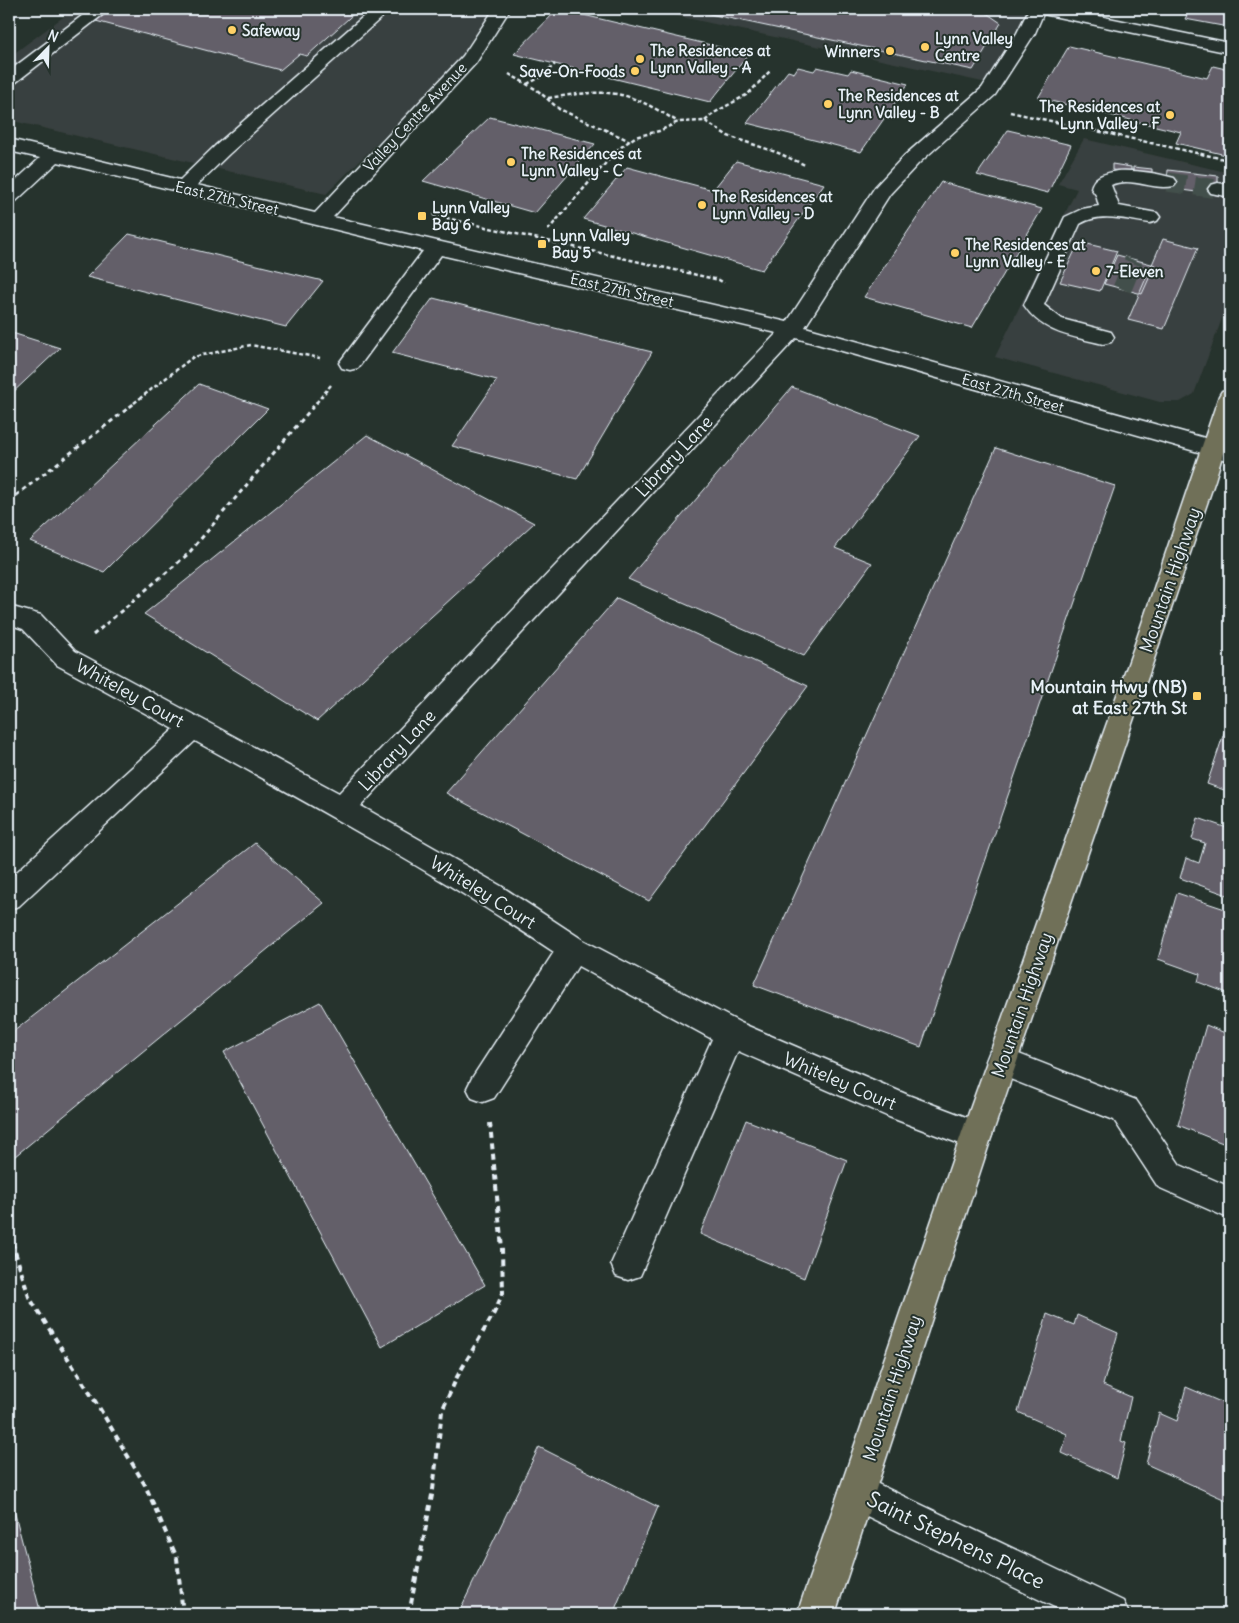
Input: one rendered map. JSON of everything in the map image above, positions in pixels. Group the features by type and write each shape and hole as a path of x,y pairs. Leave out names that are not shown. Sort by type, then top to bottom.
{"main road":[{"name":"Mountain Highway","path":"816,1614 1001,1061 1120,727 1223,451 1230,396"}],"street":[{"path":"9,79 101,9"},
{"path":"183,188 222,150 382,9"},
{"name":"Valley Centre Avenue","path":"320,219 470,59 502,9"},
{"name":"Library Lane","path":"342,808 792,330 818,294 882,191 911,160 978,103 989,91 1026,32 1037,9"},
{"path":"1042,9 1230,48"},
{"name":"East 27th Street","path":"9,145 436,248 792,330 1223,451"},
{"path":"9,197 54,156"},
{"path":"1110,212 1106,194 1101,188 1102,182 1110,177 1120,176 1167,182"},
{"path":"1103,337 1048,320 1038,313 1034,305 1072,221 1079,215 1092,212 1110,212 1150,217"},
{"path":"350,363 436,248"},
{"name":"Whiteley Court","path":"9,614 32,622 66,658 342,808 491,895 573,949 730,1033 900,1107 976,1135"},
{"path":"9,897 192,728"},
{"path":"483,1088 573,949"},
{"path":"628,1264 730,1033"},
{"path":"1001,1061 1124,1110 1169,1176 1230,1203"},
{"name":"Saint Stephens Place","path":"857,1492 1110,1614"}],"path":[{"path":"527,84 541,77 555,64"},
{"path":"705,121 714,113 748,94 770,72"},
{"path":"508,74 527,84 559,109 630,141"},
{"path":"547,98 596,92 620,93 646,103 678,122"},
{"path":"1007,111 1230,161"},
{"path":"548,230 596,172 617,150 630,141 678,122 705,121 728,136 756,144 805,165"},
{"path":"9,501 193,357 251,345 350,363 188,554 66,658"},
{"path":"409,1614 433,1490 442,1411 457,1377 494,1313 503,1293 502,1249 492,1134 483,1088"},
{"path":"9,1232 29,1297 100,1409 145,1485 177,1558 183,1614"}],"shaded area":[{"path":"74,9 513,9 326,194 9,120 9,57"},
{"name":"Lynn Valley Centre","path":"645,9 1045,9 1001,86"},
{"path":"1084,139 1230,173 1230,297 1194,394 1180,402 1160,402 995,357 1077,189 1058,184"}],"building":[{"name":"Safeway","path":"108,9 359,9 307,56 299,54 280,70 92,20"},
{"name":"The Residences at Lynn Valley - A","path":"558,9 749,54 710,102 514,54"},
{"name":"Lynn Valley Centre","path":"686,9 974,9 985,12 1001,23 973,70"},
{"path":"1190,9 1230,9 1230,30 1227,30 1228,27 1185,19"},
{"name":"The Residences at Lynn Valley - F","path":"1069,46 1207,78 1213,66 1230,70 1230,156 1176,143 1181,132 1038,98"},
{"name":"The Residences at Lynn Valley - B","path":"798,67 814,71 817,67 848,74 851,70 908,84 861,152 747,123 788,71 794,73"},
{"name":"The Residences at Lynn Valley - C","path":"490,117 595,144 535,213 423,181"},
{"path":"1008,130 1071,145 1048,193 977,175"},
{"name":"The Residences at Lynn Valley - D","path":"736,161 824,184 762,270 583,219 627,167 713,190"},
{"path":"1112,164 1131,167 1131,172 1112,170"},
{"path":"1133,167 1152,169 1152,174 1133,172"},
{"path":"1168,170 1218,176 1218,195 1167,188"},
{"name":"The Residences at Lynn Valley - E","path":"941,182 1042,209 972,328 864,297"},
{"path":"129,234 323,281 286,327 87,277"},
{"path":"1163,239 1198,248 1164,329 1128,320"},
{"path":"1079,242 1117,251 1100,291 1060,282"},
{"path":"1117,255 1155,265 1142,294 1104,284"},
{"path":"433,298 652,352 577,479 452,446 497,380 392,353"},
{"path":"9,332 60,348 9,396"},
{"path":"199,384 268,409 104,572 30,541"},
{"path":"792,387 920,436 835,548 872,563 804,656 628,579"},
{"path":"367,435 534,523 317,721 144,614"},
{"path":"996,448 1115,486 921,1047 754,985"},
{"path":"617,598 808,686 649,901 446,793"},
{"path":"1225,730 1230,731 1230,792 1207,784"},
{"path":"1198,818 1230,829 1230,896 1180,878 1186,858 1199,863 1205,843 1192,839"},
{"path":"255,843 324,903 9,1161 9,1035"},
{"path":"1177,893 1228,910 1227,917 1230,922 1230,994 1198,982 1200,974 1158,959"},
{"path":"320,1002 485,1285 382,1347 224,1052"},
{"path":"1206,1025 1230,1035 1230,1146 1178,1125"},
{"path":"746,1120 847,1160 804,1278 700,1234"},
{"path":"1047,1314 1074,1325 1077,1315 1118,1333 1103,1385 1131,1397 1121,1441 1126,1443 1117,1478 1062,1453 1067,1434 1018,1412"},
{"path":"1186,1387 1230,1406 1230,1502 1146,1464 1159,1413 1177,1421"},
{"path":"539,1447 658,1507 613,1614 458,1614"},
{"path":"9,1491 41,1614 9,1614"}],"tunnel":[{"path":"1167,182 1218,189"},
{"path":"1122,289 1134,260"}],"place":[{"name":"Safeway","path":"232,30"},
{"name":"Lynn Valley Centre","path":"925,47"},
{"name":"Winners","path":"890,51"},
{"name":"The Residences at Lynn Valley - A","path":"640,59"},
{"name":"Save-On-Foods","path":"635,71"},
{"name":"The Residences at Lynn Valley - B","path":"828,104"},
{"name":"The Residences at Lynn Valley - F","path":"1170,115"},
{"name":"The Residences at Lynn Valley - C","path":"511,162"},
{"name":"The Residences at Lynn Valley - D","path":"702,205"},
{"name":"Lynn Valley Bay 6","path":"422,216"},
{"name":"Lynn Valley Bay 5","path":"542,244"},
{"name":"The Residences at Lynn Valley - E","path":"955,253"},
{"name":"7-Eleven","path":"1096,271"},
{"name":"Mountain Hwy (NB) at East 27th St","path":"1197,696"}]}
